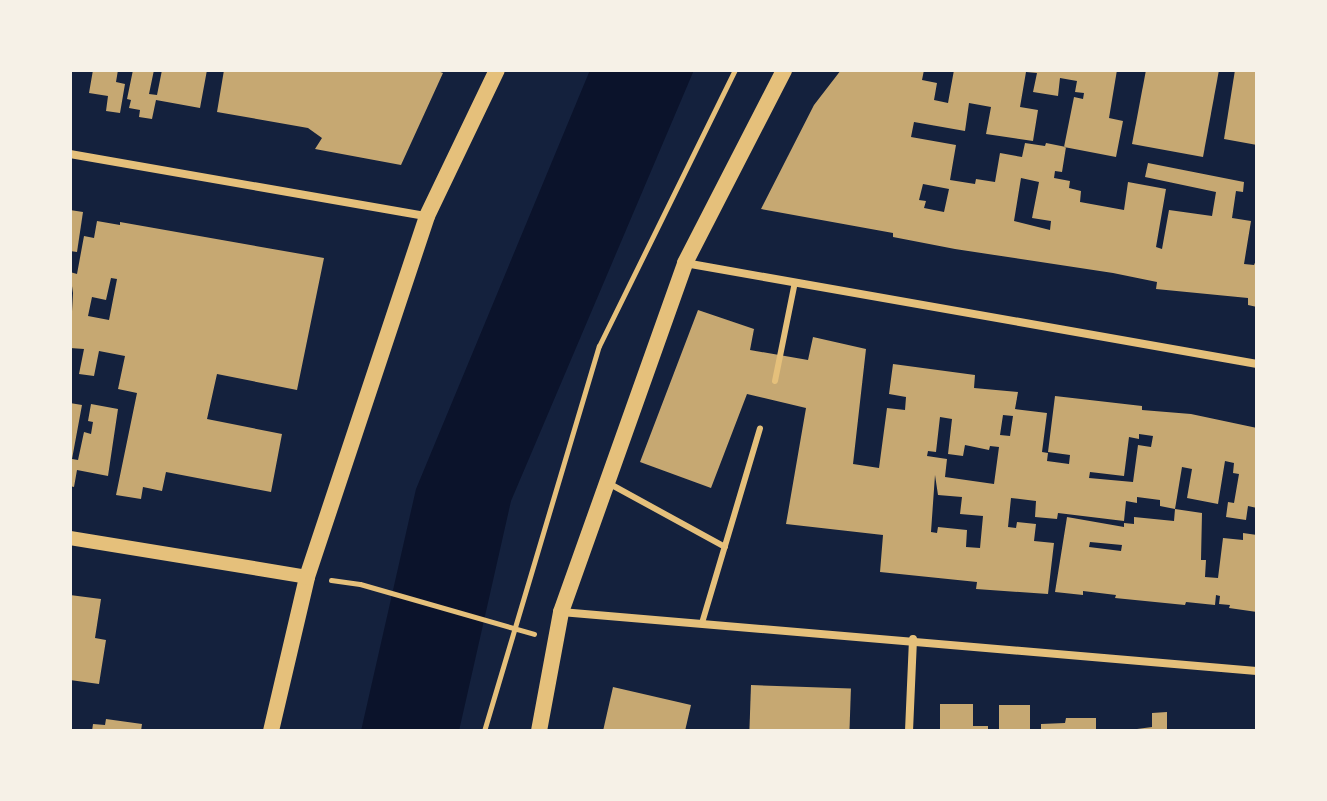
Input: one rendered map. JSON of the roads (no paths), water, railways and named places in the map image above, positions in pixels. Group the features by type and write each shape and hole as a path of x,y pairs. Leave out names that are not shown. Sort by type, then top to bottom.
{"main road":[{"path":"271,731 307,577 427,216 497,70"},
{"path":"539,731 561,612 685,263 784,70"}],"street":[{"path":"70,154 427,216"},
{"path":"685,263 1257,364"},
{"path":"70,538 307,577"},
{"path":"561,612 913,639 1257,671"},
{"path":"909,731 913,639"}],"lane":[{"path":"775,381 795,282"},
{"path":"702,623 760,428"},
{"path":"607,483 725,547"}],"water":[{"path":"590,70 694,70 511,501 459,731 361,731 416,489"}]}
